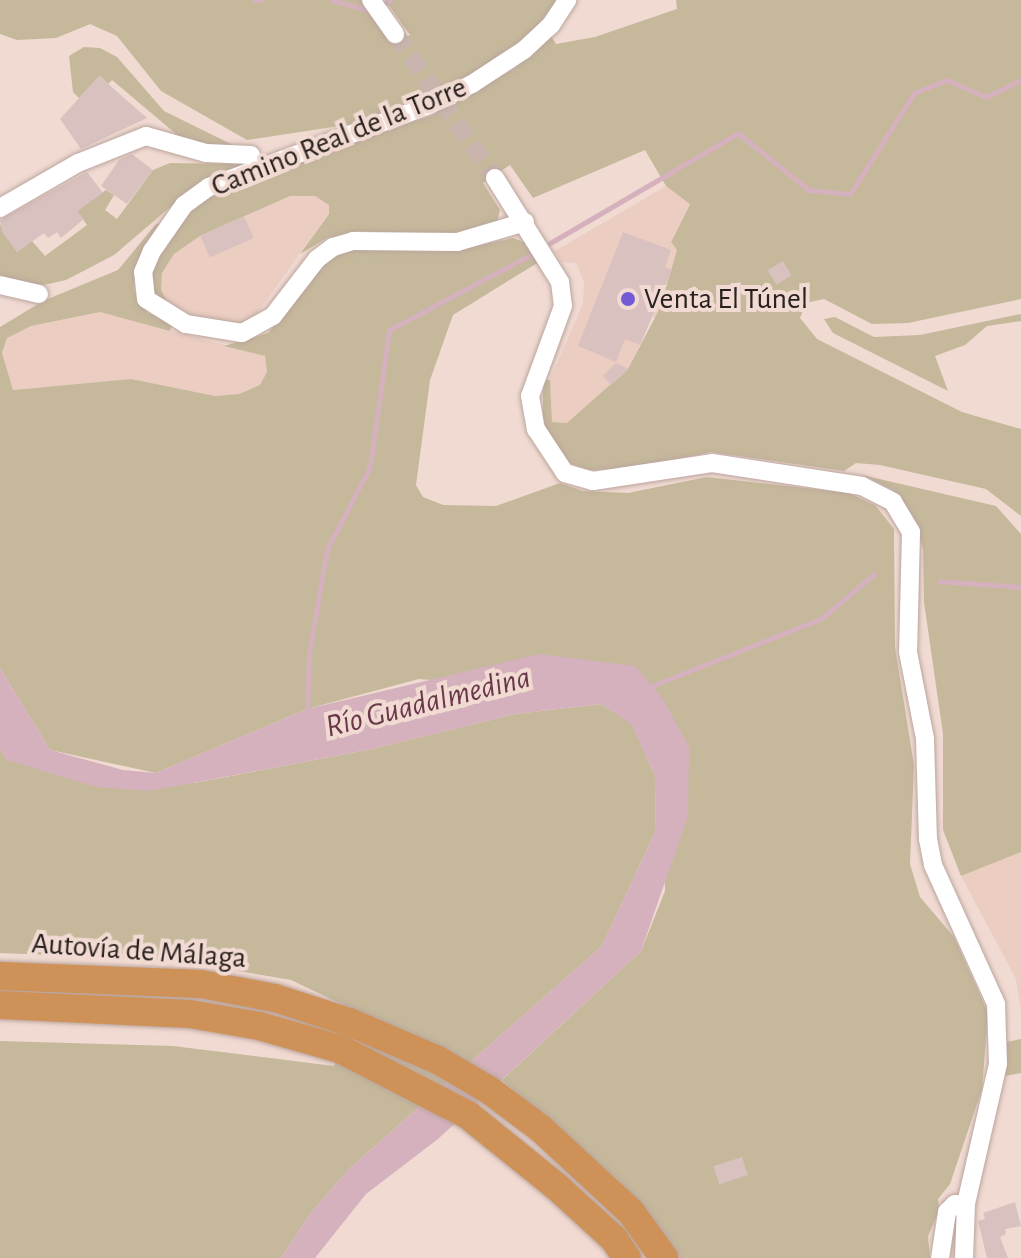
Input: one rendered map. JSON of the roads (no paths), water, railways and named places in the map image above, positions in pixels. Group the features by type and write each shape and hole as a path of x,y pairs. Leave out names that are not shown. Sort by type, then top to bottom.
{"highway":[{"name":"Autovía de Málaga","path":"0,976 201,984 275,998 349,1022 438,1060 489,1090 579,1164 631,1212 664,1258"},
{"name":"Autovía de Málaga","path":"0,1005 190,1014 259,1026 340,1049 468,1115 557,1187 614,1239 627,1258"}],"street":[{"path":"371,0 395,34"},
{"name":"Camino Real de la Torre","path":"525,222 457,242 353,241 333,247 317,259 273,316 242,333 186,324 146,299 143,272 152,251 184,205 209,187 472,84 524,50 551,25 567,0"},
{"path":"0,208 78,163 146,136 206,153 251,155"},
{"path":"495,178 560,282 563,306 530,396 536,429 565,473 593,481 712,463 862,486 893,502 911,532 908,652 925,739 928,839 933,865 996,1004 998,1064 966,1204 964,1258"},
{"path":"0,285 39,294"},
{"path":"940,1258 947,1212 955,1204 966,1204"}],"water":[{"name":"Río Guadalmedina","path":"539,654 635,666 663,699 689,747 688,816 641,951 438,1139 366,1194 315,1258 281,1258 310,1214 350,1168 602,946 655,832 656,778 631,724 601,704 515,714 372,749 148,791 96,787 7,760 0,749 0,668 50,750 123,770 156,773 307,709"}],"waterway":[{"path":"255,0 261,0"},
{"path":"332,0 367,10"},
{"path":"386,3 390,0"},
{"path":"550,243 738,133 809,190 850,194 914,93 947,80 986,97 1021,80"},
{"name":"Río Guadalmedina","path":"307,712 309,653 327,549 370,467 389,330 530,255"},
{"path":"649,687 822,618 874,574"},
{"path":"939,581 1021,587"}],"tunnel":[{"path":"395,34 495,178"}],"place":[{"name":"Venta El Túnel","path":"628,299"}]}
